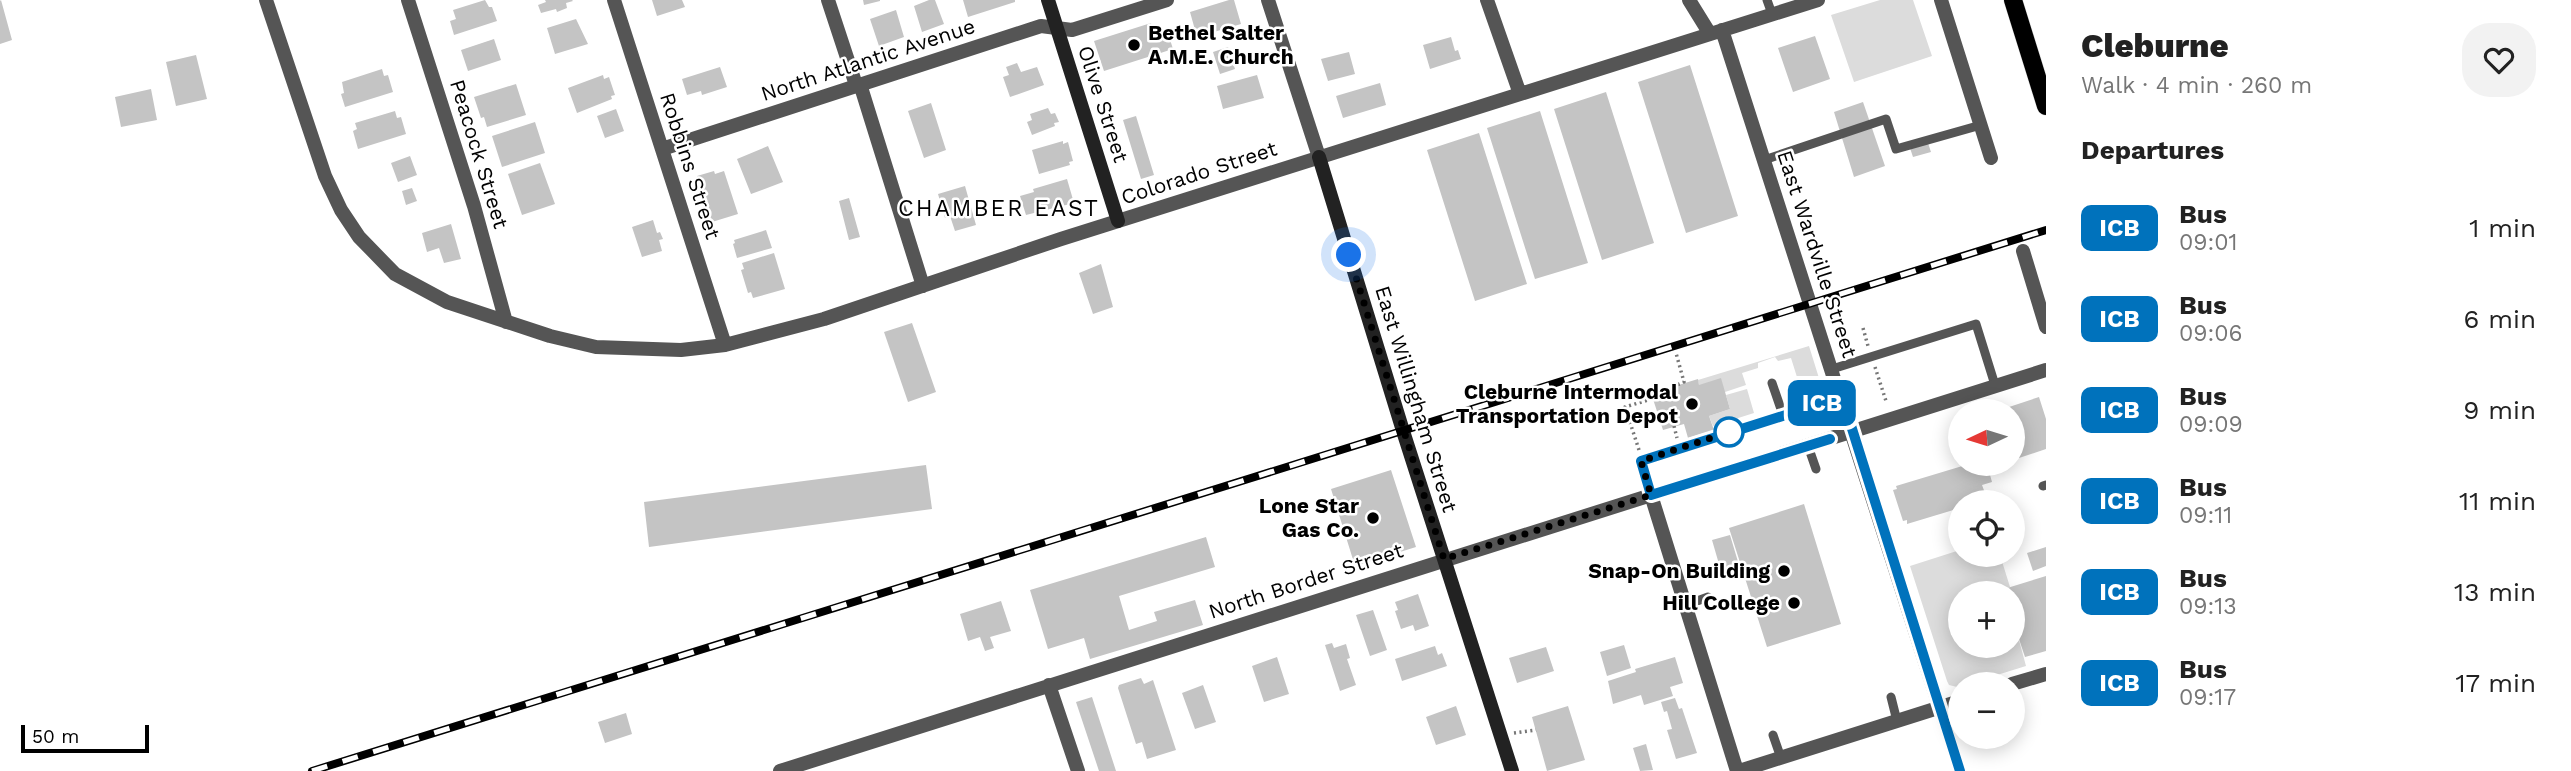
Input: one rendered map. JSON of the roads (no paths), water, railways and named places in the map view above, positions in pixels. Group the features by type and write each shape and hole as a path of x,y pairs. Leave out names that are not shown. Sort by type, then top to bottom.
{"main road":[{"path":"2013,0 2046,106"}],"street":[{"name":"Colorado Street","path":"266,0 325,176 341,210 359,237 395,274 447,302 550,336 596,347 681,350 724,345 824,318 1118,221 1818,0"},
{"name":"Peacock Street","path":"408,0 474,206 506,322"},
{"name":"Robbins Street","path":"614,0 724,345"},
{"path":"828,0 923,286"},
{"name":"Olive Street","path":"1048,0 1118,221"},
{"name":"North Atlantic Avenue","path":"662,149 1038,27 1072,30 1167,0"},
{"name":"East Willingham Street","path":"1268,0 1320,157 1512,771"},
{"path":"1488,0 1520,94"},
{"name":"East Wardville Street","path":"1689,0 1716,32 1764,160 1960,771"},
{"path":"1941,0 1991,158"},
{"path":"2023,251 2046,327"},
{"name":"North Border Street","path":"780,771 2046,370"},
{"path":"1651,495 1738,771 1948,705"},
{"path":"2025,680 2046,674"},
{"path":"1049,685 1077,771"}],"lane":[{"path":"1767,0 1772,15"},
{"path":"1764,160 1886,119 1896,149 1981,125"},
{"path":"1832,369 1976,324 1995,385"},
{"path":"1772,383 1783,415"},
{"path":"1651,495 1641,461 1842,397"},
{"path":"1808,446 1816,469"},
{"path":"1686,605 1708,597"},
{"path":"1891,697 1898,721"},
{"path":"1773,734 1781,758"}],"railway":[{"path":"312,771 2046,230"}],"place":[{"name":"Bethel Salter A.M.E. Church","path":"1134,45"},
{"name":"Cleburne Intermodal Transportation Depot","path":"1692,404"},
{"name":"Lone Star Gas Co.","path":"1373,518"},
{"name":"Snap-On Building","path":"1784,571"},
{"name":"Hill College","path":"1794,603"}],"district":[{"name":"CHAMBER EAST","path":"999,208"}]}
